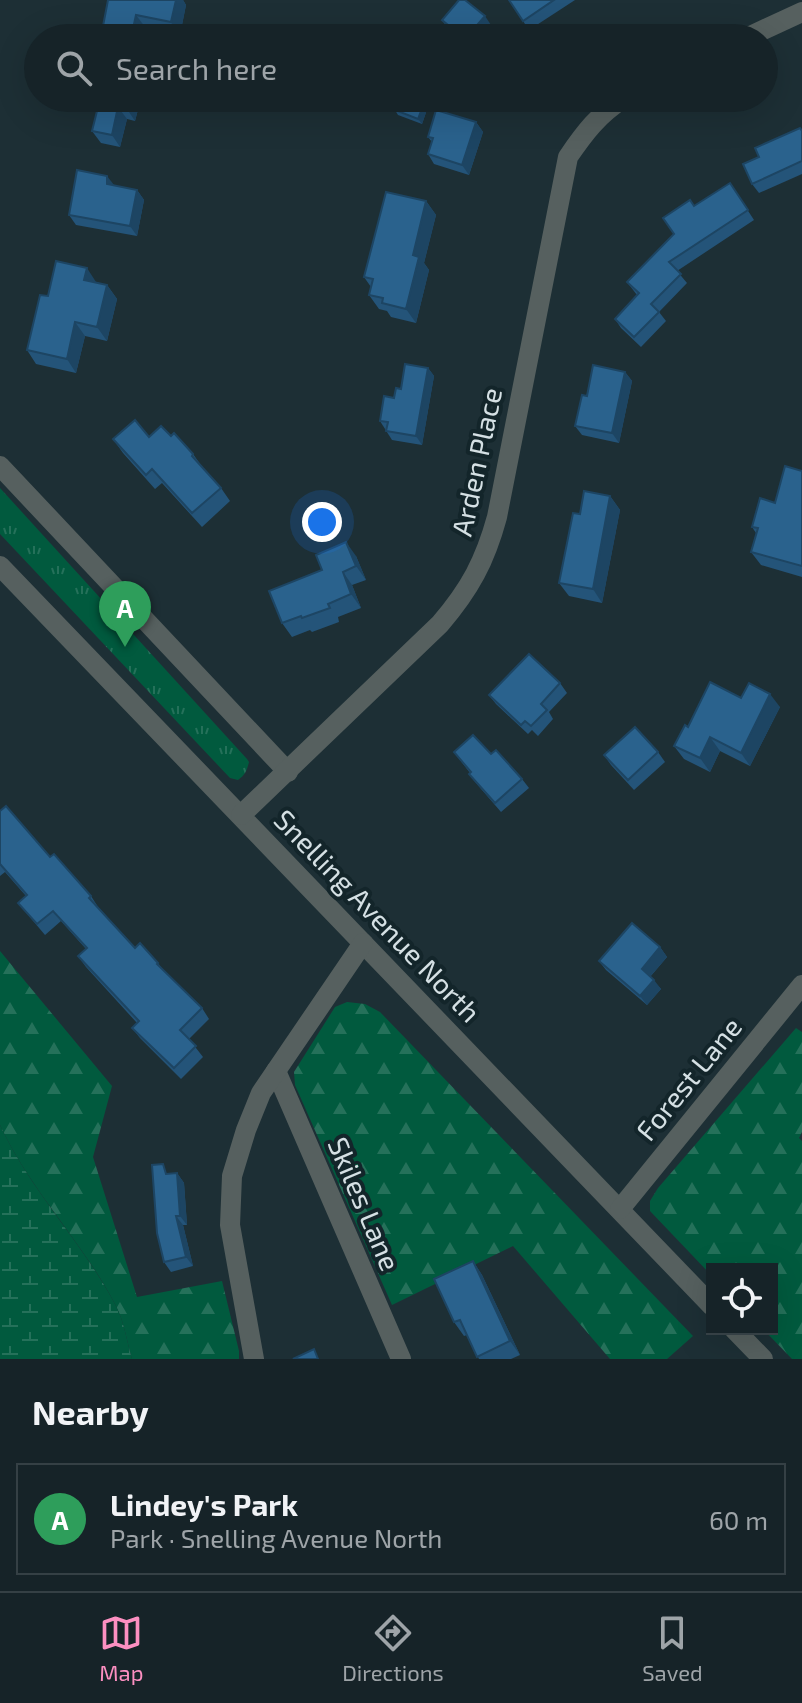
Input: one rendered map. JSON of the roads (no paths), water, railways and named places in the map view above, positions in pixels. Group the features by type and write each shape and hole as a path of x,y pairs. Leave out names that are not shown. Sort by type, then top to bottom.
{"street":[{"path":"776,24 802,12"},
{"name":"Arden Place","path":"241,815 440,624 462,598 477,570 490,544 497,517 568,157 603,112"},
{"name":"Snelling Avenue North","path":"0,466 288,772"},
{"name":"Snelling Avenue North","path":"0,566 706,1300"},
{"path":"254,1359 230,1225 232,1176 261,1093 363,943"},
{"name":"Forest Lane","path":"620,1209 802,985"},
{"name":"Skiles Lane","path":"276,1071 401,1359"},
{"path":"740,1335 763,1359"}],"place":[{"name":"Lindey's Park","path":"125,647"}]}
